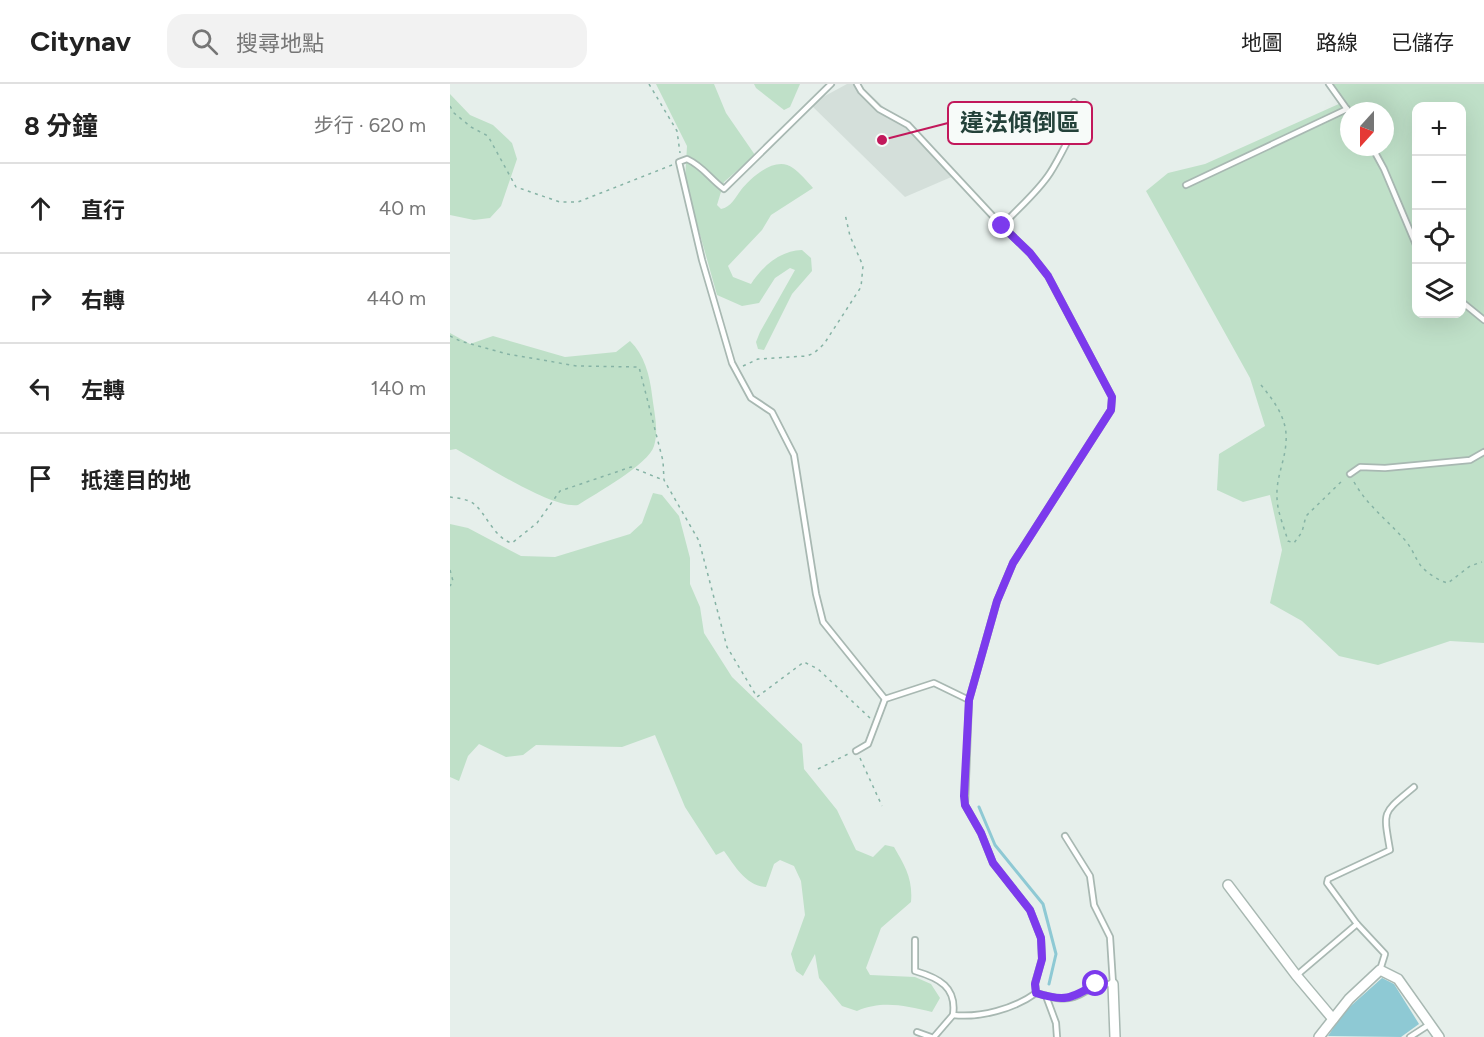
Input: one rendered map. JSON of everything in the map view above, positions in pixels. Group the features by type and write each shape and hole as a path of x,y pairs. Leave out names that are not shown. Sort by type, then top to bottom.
{"street":[{"path":"1228,885 1296,975 1333,1019"},
{"path":"1319,1037 1349,999 1380,970 1398,979 1439,1037"},
{"path":"1113,984 1115,1037"}],"lane":[{"path":"831,84 724,189 712,180 701,166 687,159 679,162 702,260 735,369 751,398 772,412 794,455 816,594 823,622 885,699"},
{"path":"857,84 879,109 908,125 1030,253 1048,276 1112,397 1111,410 1013,563 997,601 969,700 965,805 981,833 993,863 1030,910 1041,938 1042,959 1035,984 1036,993"},
{"path":"1329,84 1342,102"},
{"path":"1002,226 1048,177 1063,153 1072,129 1085,111 1074,102"},
{"path":"1186,185 1340,115"},
{"path":"1377,156 1412,236"},
{"path":"1466,306 1484,320"},
{"path":"1350,474 1360,467 1385,468 1470,460 1484,452"},
{"path":"856,751 867,744 885,699 934,683 969,700"},
{"path":"1380,970 1385,954 1357,924 1327,884 1329,879 1390,850 1385,821 1388,808 1414,787"},
{"path":"1036,993 1073,998 1096,984 1113,984 1110,937 1094,905 1090,876 1065,836"},
{"path":"1296,975 1357,924"},
{"path":"915,940 915,971 938,978 955,1003 953,1015 932,1037 916,1032"},
{"path":"953,1015 977,1016 1025,1001 1036,993"},
{"path":"1046,996 1056,1023 1057,1037"},
{"path":"1410,1037 1430,1024"}],"path":[{"path":"450,106 454,113 471,127 488,136 516,187 560,202 578,202 679,162 680,147 677,131 649,84"},
{"path":"735,369 758,359 807,356 824,344 861,287 863,266 850,236 845,214"},
{"path":"450,336 507,354 577,366 639,367 663,461 664,480 699,541 727,647 757,697 804,662 818,669 875,723"},
{"path":"1260,385 1276,405 1284,423 1287,442 1278,475 1276,498 1288,541 1294,543 1302,532 1306,516 1350,474 1364,498 1404,539 1415,553 1421,566 1441,582 1448,584 1470,566 1482,562"},
{"path":"450,497 475,504 486,520 507,542 512,543 537,523 560,491 631,466 664,480"},
{"path":"450,570 453,580 450,586"},
{"path":"818,769 856,751 882,806"}],"shaded area":[{"path":"847,84 859,84 956,175 905,197 810,104"}],"green space":[{"path":"656,84 714,84 726,113 755,155 724,182 717,205 721,209 730,204 757,174 779,164 793,168 813,188 771,215 762,230 728,266 733,277 751,284 766,266 779,256 802,250 811,258 812,271 792,294 764,350 758,349 756,342 795,270 790,268 775,278 759,303 742,306 717,295 685,181 687,146"},
{"path":"754,84 800,84 790,107 784,110"},
{"path":"1327,84 1484,84 1484,643 1450,641 1378,665 1339,656 1302,621 1270,603 1282,550 1270,495 1243,502 1217,490 1219,454 1265,426 1250,378 1146,191 1168,173 1205,164 1340,103 1340,156 1394,156 1394,102 1340,102"},
{"path":"450,94 470,115 493,125 512,143 517,159 501,206 490,218 474,220 450,215"},
{"path":"450,333 470,344 493,336 565,357 616,352 630,341 643,359 651,388 656,434 650,453 632,470 578,505 551,500 534,493 456,449 450,450"},
{"path":"653,493 662,495 679,516 690,558 690,584 700,607 704,633 732,677 802,744 804,769 837,810 856,850 873,857 885,845 894,847 902,860 909,880 911,902 881,928 866,968 870,975 915,977 931,984 940,998 932,1012 894,1005 876,1006 857,1011 842,1006 819,978 815,954 803,976 796,971 791,954 805,915 801,881 794,866 780,860 774,864 766,887 747,879 724,851 716,855 685,807 655,735 622,747 536,745 523,755 506,757 479,744 468,756 459,781 450,777 450,524 468,528 521,556 555,557 630,534 642,523"}],"water":[{"path":"1382,978 1394,984 1419,1024 1401,1037 1328,1036 1344,1012"}],"waterway":[{"path":"979,807 995,845 1043,904 1056,954 1049,984"}],"place":[{"name":"違法傾倒區","path":"882,140"}],"route":[{"path":"1002,226 1030,253 1048,276 1112,397 1111,410 1013,563 997,601 969,700 965,805 981,833 993,863 1030,910 1041,938 1042,959 1035,984 1036,993 1073,998 1096,984"}]}
